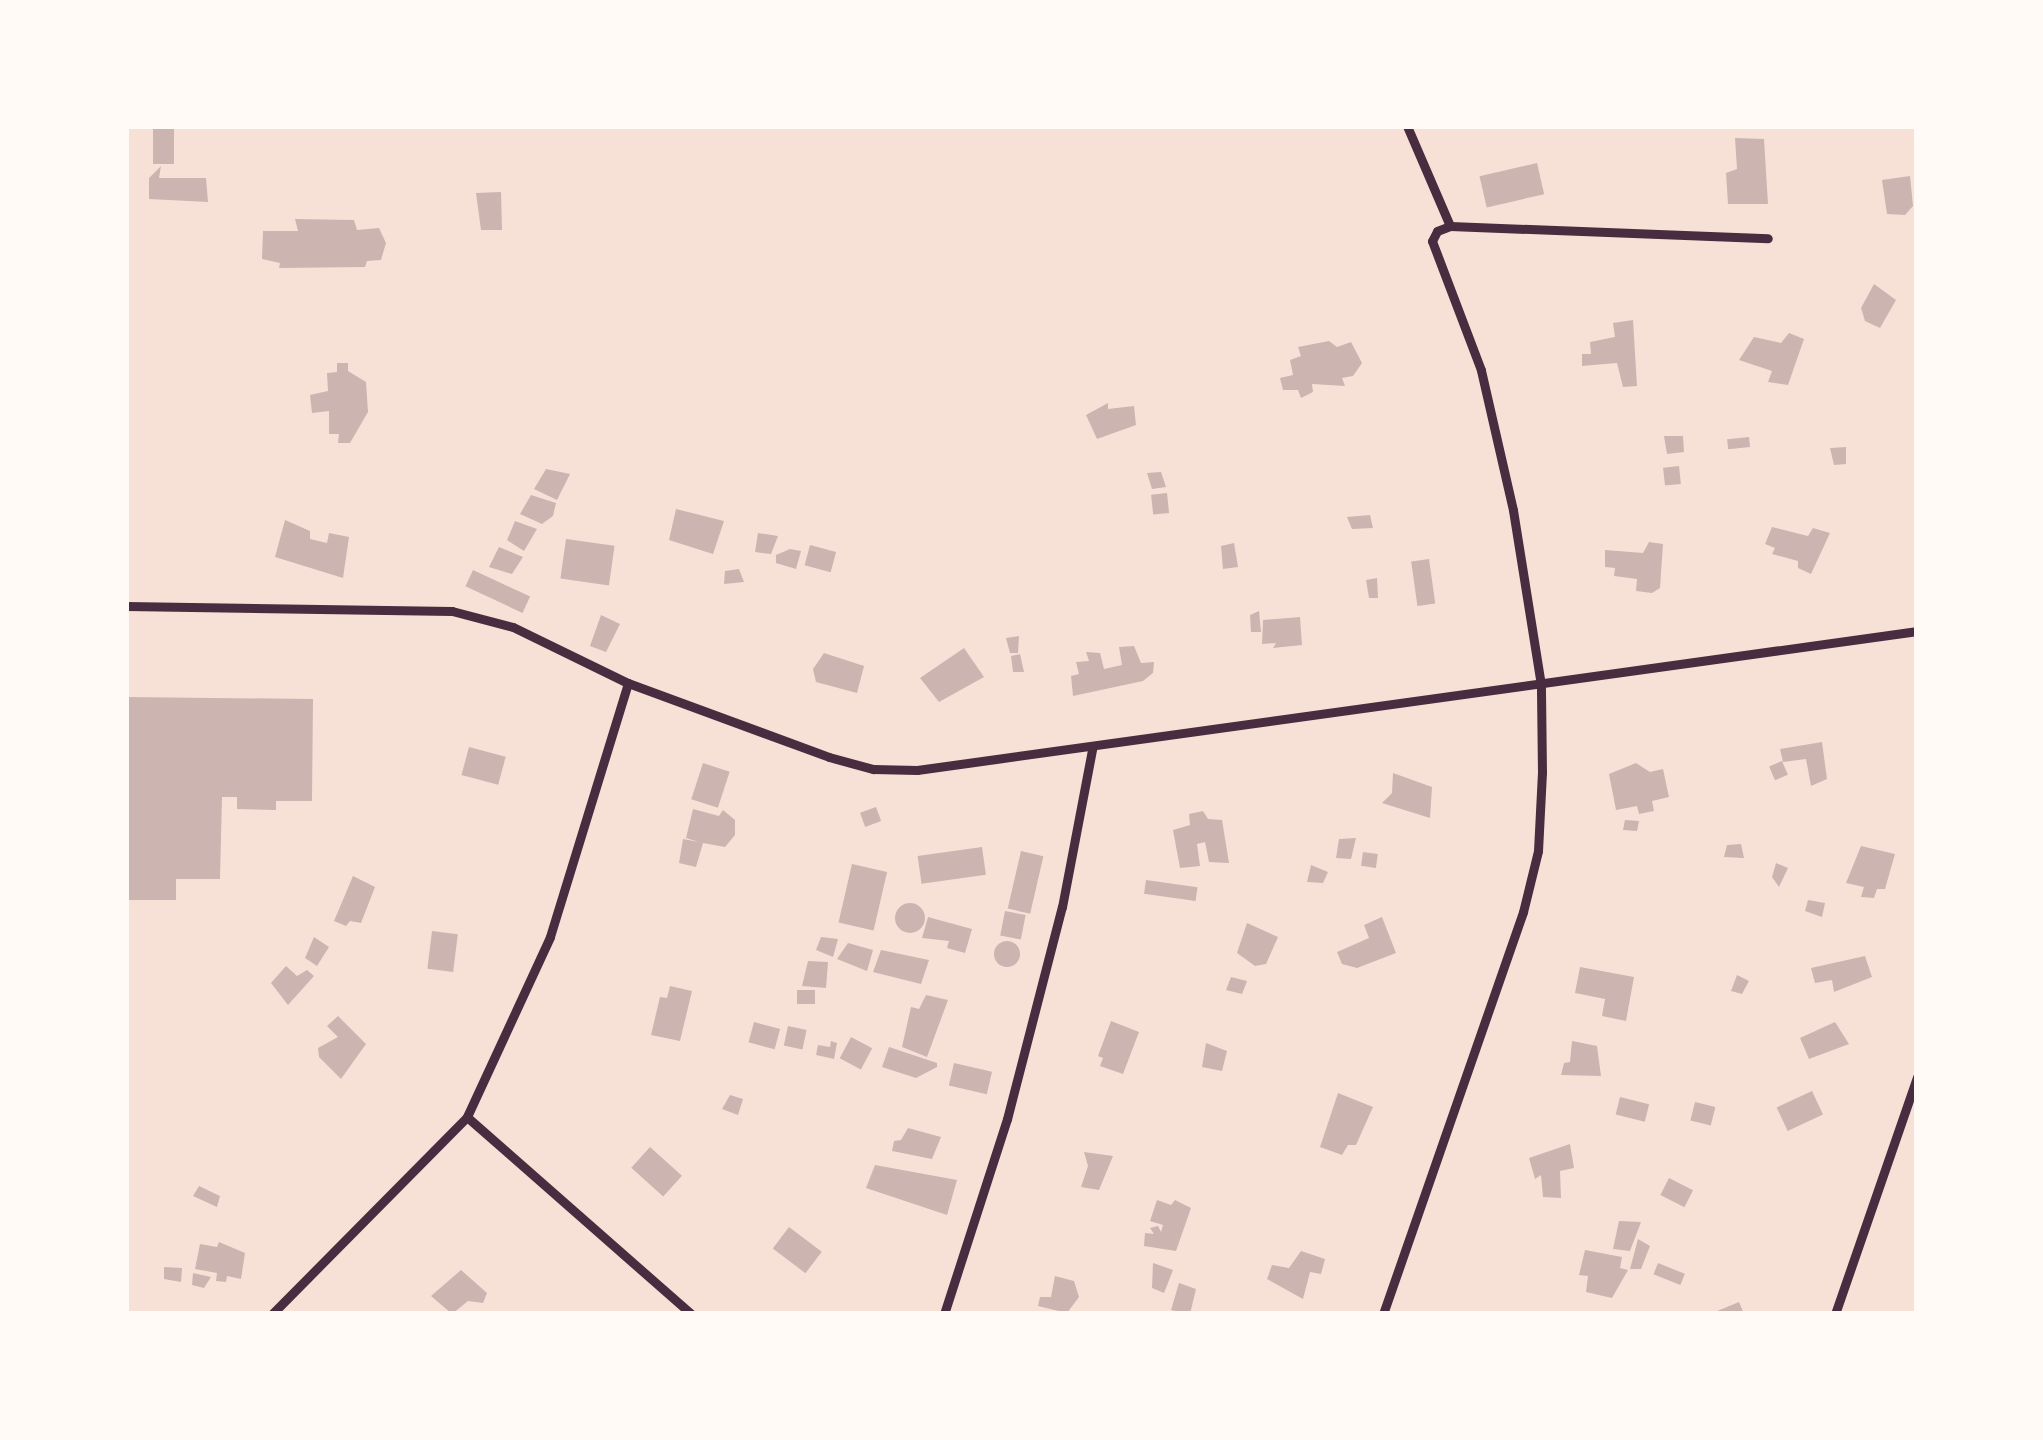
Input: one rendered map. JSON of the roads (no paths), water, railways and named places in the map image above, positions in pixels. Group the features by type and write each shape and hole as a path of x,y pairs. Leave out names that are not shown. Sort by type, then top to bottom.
{"street":[{"path":"1407,126 1450,226"},
{"path":"1383,1314 1533,872 1542,773 1540,685 1513,510 1481,370 1432,242 1437,231 1450,226 1768,238"},
{"path":"126,607 452,611 513,627 628,683 873,769 955,768 1345,708 1917,632"},
{"path":"272,1314 467,1118 550,938 628,683"},
{"path":"944,1314 1012,1097 1062,907 1092,749"},
{"path":"1835,1314 1917,1077"},
{"path":"467,1118 692,1314"}]}
